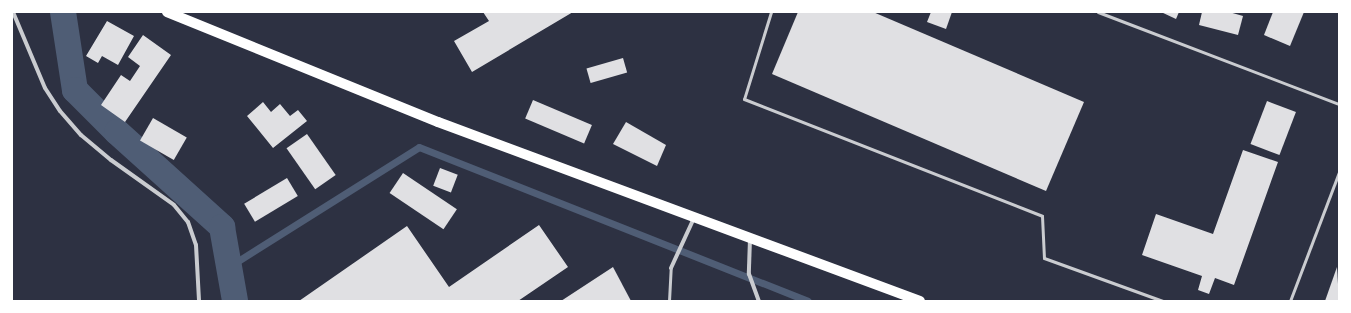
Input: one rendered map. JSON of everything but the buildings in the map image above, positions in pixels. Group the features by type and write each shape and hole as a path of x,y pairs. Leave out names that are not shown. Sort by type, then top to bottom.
{"main road":[{"path":"171,13 438,122 920,301"}],"street":[{"path":"13,12 45,88 60,111 81,135 111,160 174,205 188,222 196,245 199,301"},
{"path":"671,268 694,218"},
{"path":"750,239 749,274 759,301"}],"lane":[{"path":"771,12 744,99 1042,216 1044,258 1163,301"},
{"path":"1098,12 1339,104"},
{"path":"1290,301 1339,172"},
{"path":"669,301 671,268"}],"waterway":[{"path":"63,12 75,90 117,132 222,227 235,301"},
{"path":"230,266 419,147 808,301"}]}
